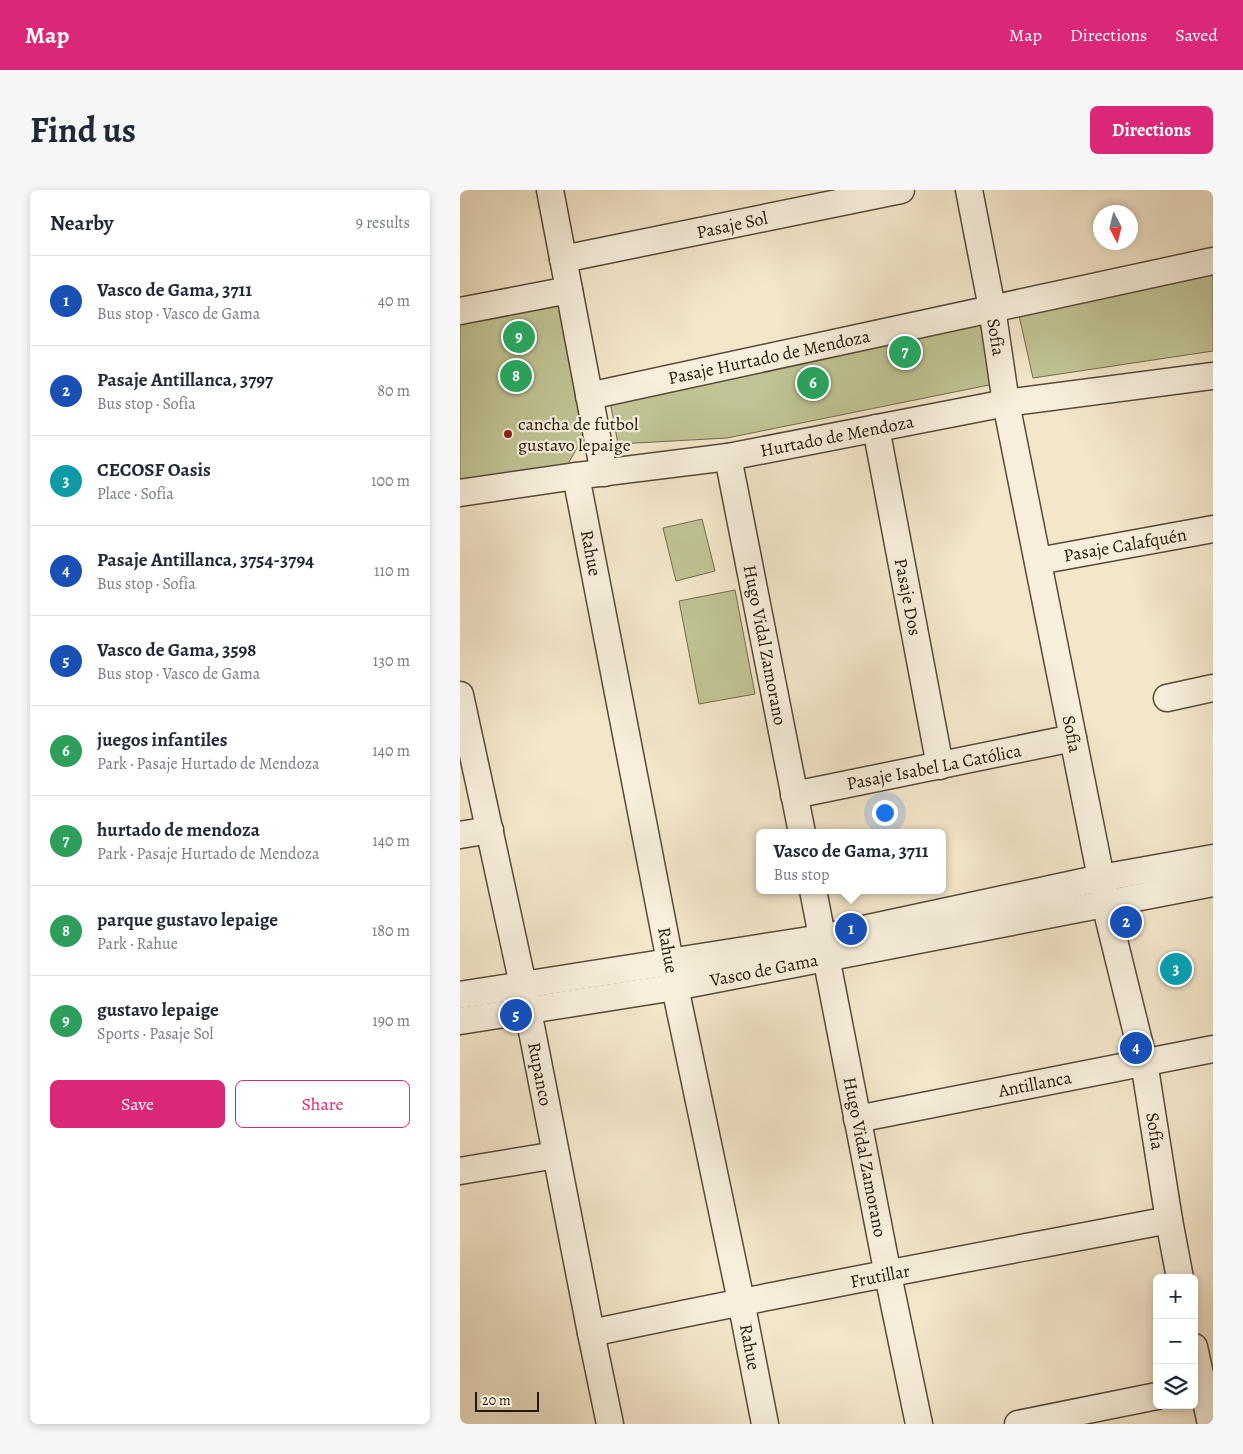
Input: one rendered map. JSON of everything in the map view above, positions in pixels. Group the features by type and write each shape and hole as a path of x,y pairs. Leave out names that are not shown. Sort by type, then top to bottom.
{"street":[{"path":"550,190 604,473"},
{"name":"Pasaje Sol","path":"563,259 901,190"},
{"name":"Sofía","path":"969,190 992,308 1006,403 1103,890 1144,1062 1179,1274"},
{"name":"Pasaje Hurtado de Mendoza","path":"589,396 1213,261"},
{"path":"460,311 569,290"},
{"name":"Hurtado de Mendoza","path":"460,493 728,457 1006,403 1213,376"},
{"name":"Pasaje Dos","path":"876,428 940,766"},
{"name":"Hugo Vidal Zamorano","path":"728,457 801,829"},
{"name":"Rahue","path":"576,476 673,975 765,1424"},
{"name":"Pasaje Calafquén","path":"1038,561 1213,529"},
{"path":"1167,698 1213,688"},
{"name":"Rupanco","path":"460,695 523,986 610,1424"},
{"name":"Pasaje Isabel La Católica","path":"794,795 1073,738"},
{"path":"460,835 490,830"},
{"name":"Vasco de Gama","path":"460,1021 528,1011 673,975 824,948 1103,890 1213,858"},
{"name":"Vasco de Gama","path":"1103,890 1213,882"},
{"name":"Hugo Vidal Zamorano","path":"814,894 919,1424"},
{"name":"Vasco de Gama","path":"460,995 523,986 673,975"},
{"name":"Antillanca","path":"857,1119 1213,1049"},
{"path":"460,1171 556,1155"},
{"name":"Frutillar","path":"591,1333 741,1301 1169,1220"},
{"path":"1198,1364 1211,1424"},
{"path":"1018,1424 1070,1419 1153,1397"}],"green space":[{"path":"1213,271 1213,351 1033,378 1018,311"},
{"path":"557,298 584,436 565,469 460,486 460,315"},
{"path":"979,319 994,384 727,438 618,444 609,396"},
{"path":"702,519 715,571 676,581 663,528"},
{"path":"735,590 755,694 699,704 679,601"}],"place":[{"name":"gustavo lepaige","path":"519,337"},
{"name":"hurtado de mendoza","path":"905,352"},
{"name":"parque gustavo lepaige","path":"516,376"},
{"name":"juegos infantiles","path":"813,383"},
{"name":"cancha de futbol gustavo lepaige","path":"508,434"},
{"name":"Pasaje Antillanca, 3797","path":"1126,922"},
{"name":"Vasco de Gama, 3711","path":"851,929"},
{"name":"CECOSF Oasis","path":"1176,969"},
{"name":"Vasco de Gama, 3598","path":"516,1015"},
{"name":"Pasaje Antillanca, 3754-3794","path":"1136,1048"}]}
